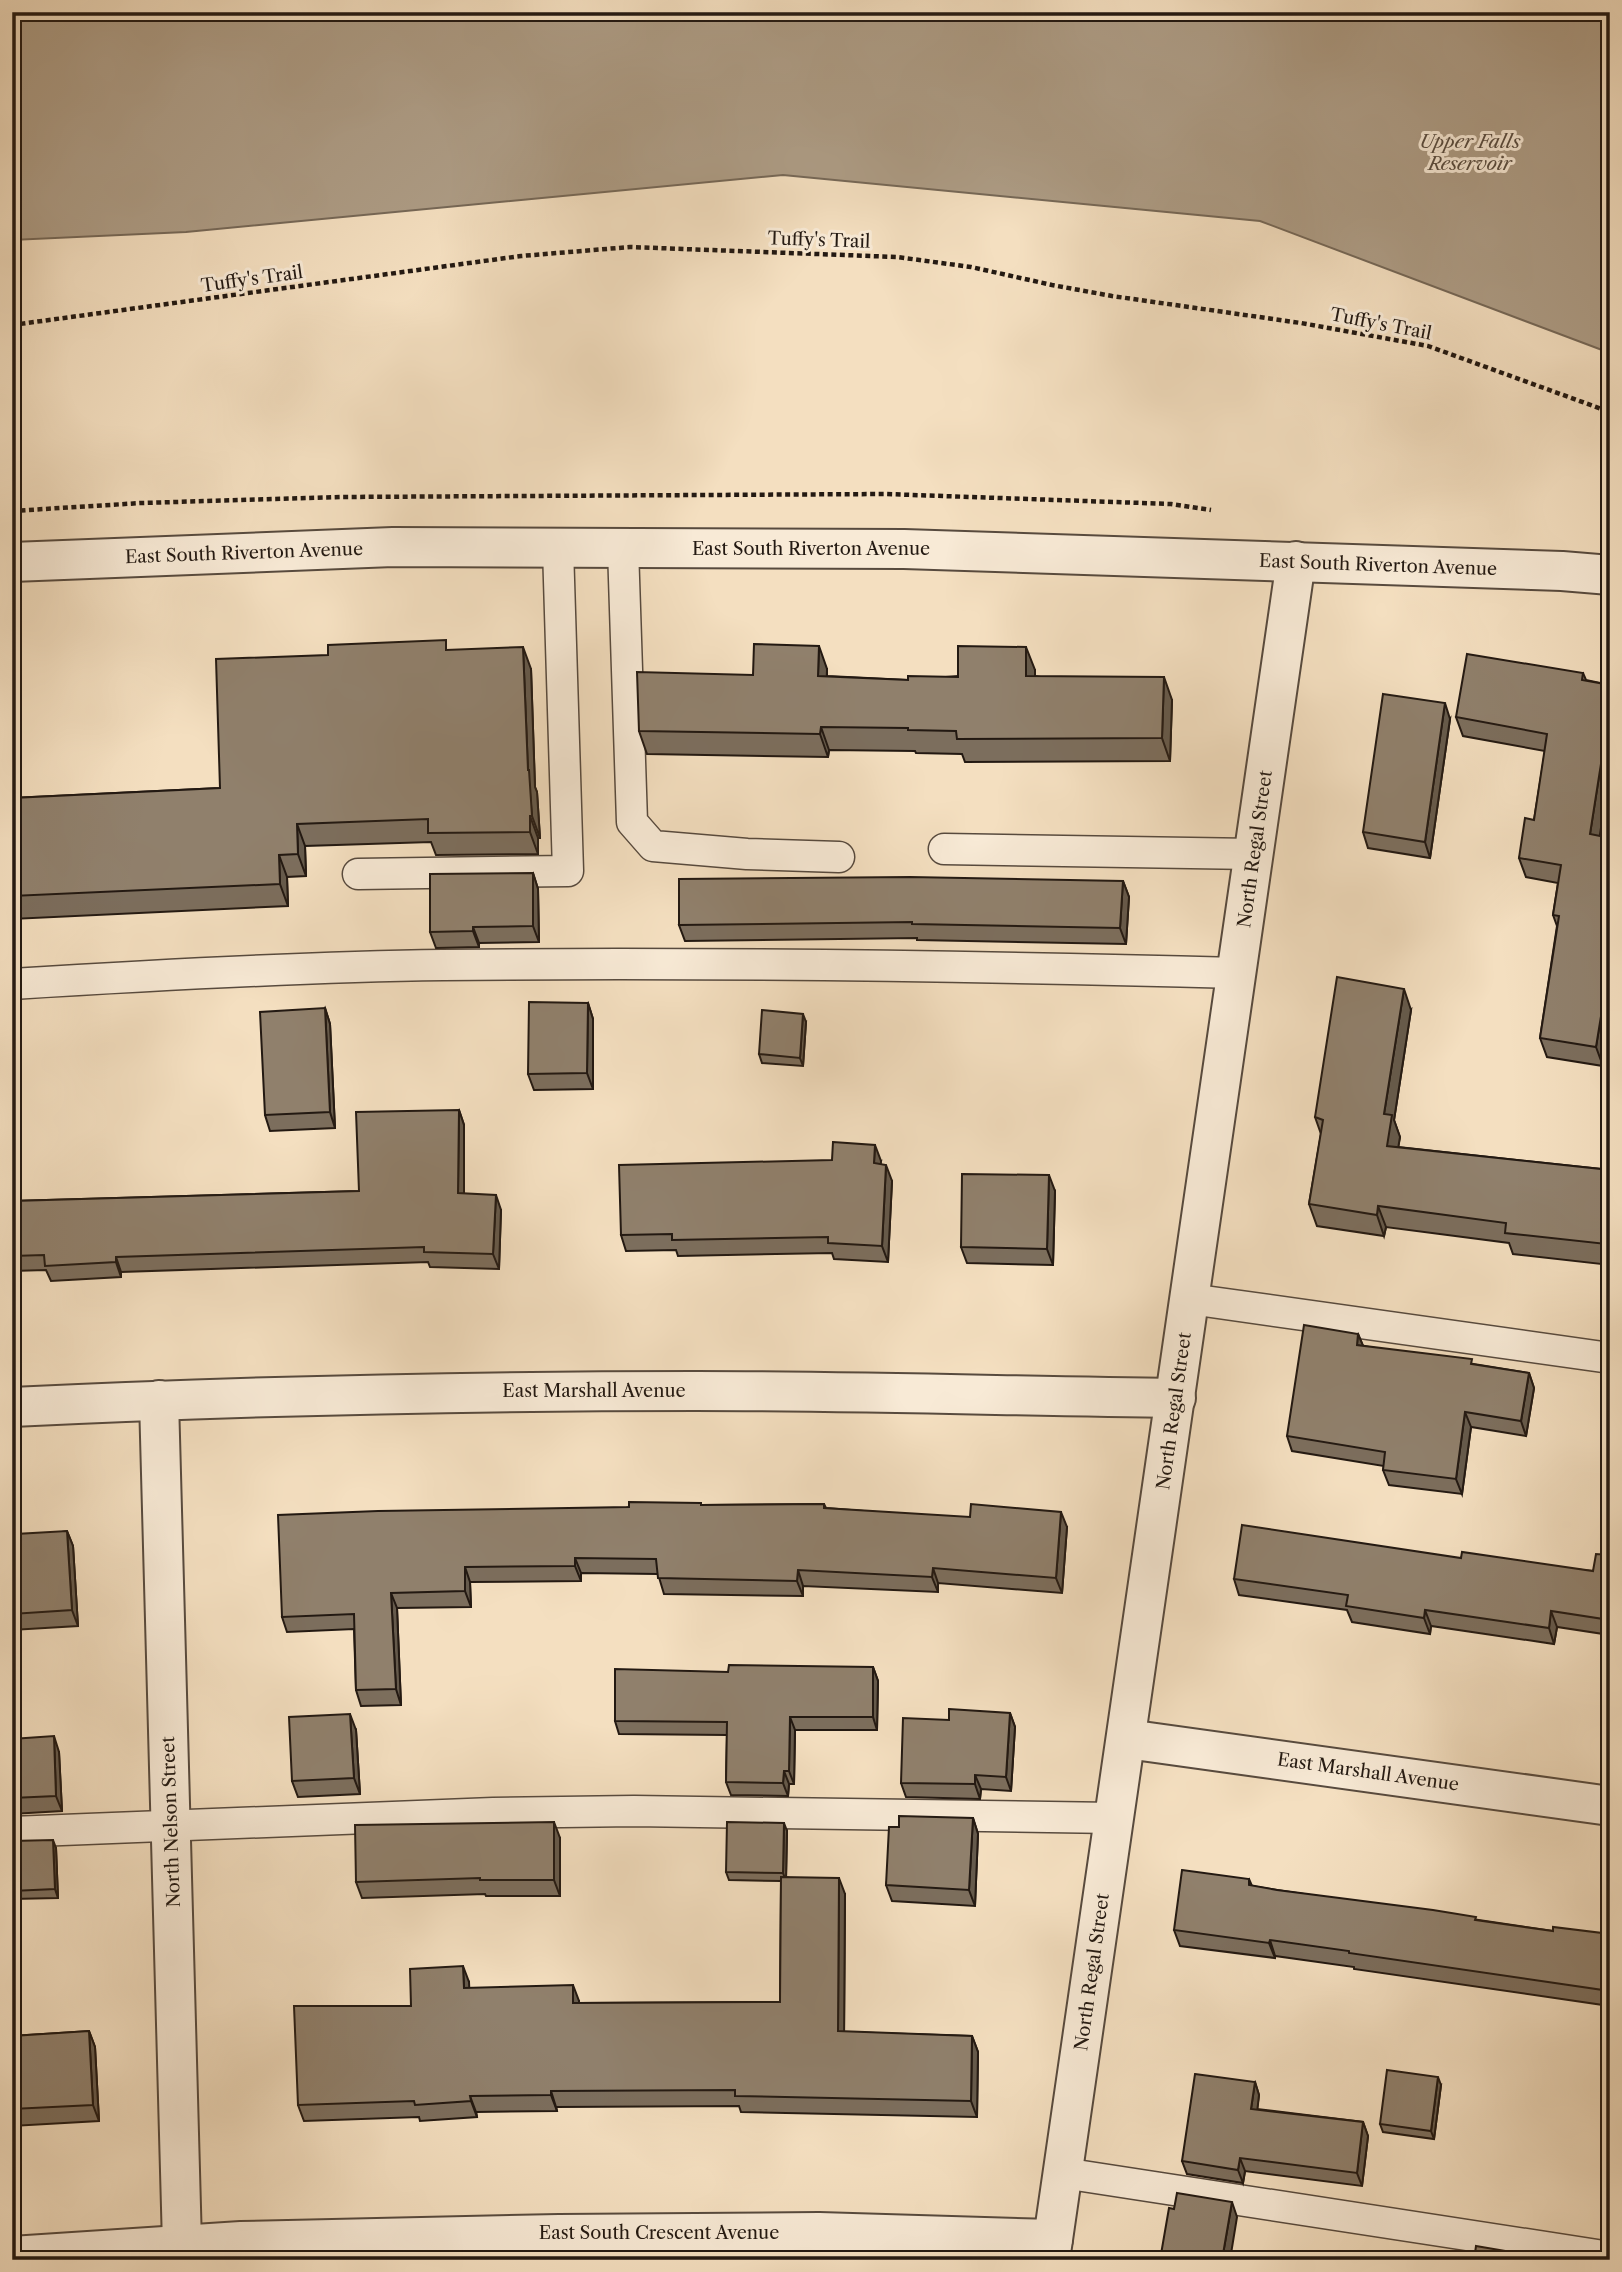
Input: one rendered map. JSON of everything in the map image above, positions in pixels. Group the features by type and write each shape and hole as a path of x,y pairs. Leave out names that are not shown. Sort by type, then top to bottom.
{"street":[{"name":"East South Riverton Avenue","path":"12,562 393,547 904,549 1296,561 1610,575"},
{"name":"North Regal Street","path":"1052,2249 1296,561"},
{"name":"East Marshall Avenue","path":"12,1407 159,1400 509,1392 686,1391 1175,1398"},
{"name":"North Nelson Street","path":"159,1400 182,2244"},
{"name":"East Marshall Avenue","path":"1126,1739 1610,1806"},
{"name":"East South Crescent Avenue","path":"12,2256 182,2244 240,2250 545,2234 819,2232 1052,2249"}],"lane":[{"path":"358,874 568,871 558,548"},
{"path":"623,548 632,822 653,846 747,854 839,857"},
{"path":"944,849 1254,854"},
{"path":"12,984 167,975 441,965 928,965 1237,973"},
{"path":"1190,1299 1610,1358"},
{"path":"12,1832 428,1815 634,1811 1114,1818"},
{"path":"1063,2174 1610,2257"}],"path":[{"name":"Tuffy's Trail","path":"12,325 521,256 630,247 897,257 971,267 1100,294 1301,323 1428,346 1610,412"}],"water":[{"name":"Upper Falls Reservoir","path":"12,12 1610,12 1610,353 1260,221 783,175 186,232 12,240"}],"building":[{"path":"446,640 446,650 523,647 532,816 530,832 428,833 428,819 297,824 298,854 279,855 280,884 12,896 12,798 220,788 216,659 328,655 328,645"},
{"path":"754,644 819,646 818,676 908,680 908,676 958,677 958,646 1026,647 1026,676 1164,677 1162,738 957,739 956,731 908,728 821,727 820,734 639,731 637,672 753,675"},
{"path":"1467,654 1583,673 1582,680 1610,685 1610,752 1603,751 1590,834 1610,838 1610,1011 1602,1010 1596,1047 1540,1038 1559,916 1553,915 1561,865 1519,858 1525,818 1534,820 1547,734 1456,717"},
{"path":"1383,694 1445,703 1425,842 1363,832"},
{"path":"533,873 533,926 473,927 473,931 430,932 430,874"},
{"path":"910,877 1123,881 1120,928 912,922 679,925 679,879"},
{"path":"1337,977 1404,989 1384,1114 1392,1115 1387,1146 1610,1170 1610,1238 1607,1238 1606,1244 1505,1233 1506,1223 1378,1206 1377,1215 1309,1204 1323,1120 1315,1117"},
{"path":"529,1002 588,1003 587,1073 528,1074"},
{"path":"325,1008 330,1112 265,1115 260,1012"},
{"path":"762,1010 803,1014 800,1058 759,1054"},
{"path":"459,1110 458,1193 496,1195 493,1254 424,1252 424,1247 116,1257 116,1262 45,1266 44,1255 12,1256 12,1201 359,1191 356,1112"},
{"path":"833,1142 875,1145 874,1163 886,1165 882,1246 828,1243 828,1237 672,1240 672,1234 621,1235 619,1165 832,1160"},
{"path":"962,1174 1049,1175 1047,1249 961,1247"},
{"path":"1304,1325 1358,1334 1357,1345 1472,1359 1471,1364 1529,1373 1521,1421 1465,1412 1456,1479 1383,1470 1385,1452 1287,1436"},
{"path":"629,1502 701,1505 824,1504 824,1508 970,1517 971,1504 1061,1512 1056,1578 933,1568 932,1577 798,1570 797,1581 658,1578 656,1559 575,1558 575,1566 465,1567 465,1591 391,1593 396,1689 356,1690 354,1614 282,1617 278,1515 629,1507"},
{"path":"1242,1525 1461,1558 1462,1552 1593,1571 1596,1554 1610,1555 1610,1620 1551,1611 1549,1628 1425,1610 1424,1618 1346,1606 1348,1595 1234,1579"},
{"path":"67,1531 72,1610 12,1614 12,1540 17,1540 16,1534"},
{"path":"729,1665 873,1667 873,1717 790,1717 789,1771 784,1771 783,1783 726,1782 727,1722 615,1721 615,1669 728,1672"},
{"path":"949,1709 1010,1713 1006,1777 975,1775 975,1784 901,1783 903,1718 949,1720"},
{"path":"350,1714 354,1778 292,1781 289,1717"},
{"path":"54,1736 56,1796 12,1798 12,1739"},
{"path":"899,1816 973,1818 969,1890 886,1885 889,1827 899,1827"},
{"path":"554,1822 554,1880 480,1878 356,1882 355,1825"},
{"path":"727,1822 784,1823 783,1873 726,1872"},
{"path":"53,1840 55,1889 12,1891 12,1841"},
{"path":"1182,1870 1249,1879 1249,1885 1277,1890 1433,1910 1476,1917 1475,1920 1553,1931 1553,1927 1610,1934 1610,1991 1349,1951 1174,1930"},
{"path":"781,1877 839,1878 838,2031 972,2036 971,2101 735,2096 735,2090 551,2091 551,2095 470,2096 471,2101 415,2105 414,2101 298,2105 294,2006 411,2006 410,1969 463,1966 464,1988 573,1985 573,2003 780,2002"},
{"path":"89,2031 93,2105 12,2109 12,2036"},
{"path":"1387,2070 1438,2077 1431,2131 1380,2124"},
{"path":"1195,2074 1255,2082 1251,2109 1363,2122 1357,2173 1240,2158 1238,2170 1182,2161"},
{"path":"1177,2193 1232,2202 1222,2260 1160,2260 1169,2208 1174,2209"},
{"path":"1476,2246 1540,2257 1539,2260 1474,2260"}]}
